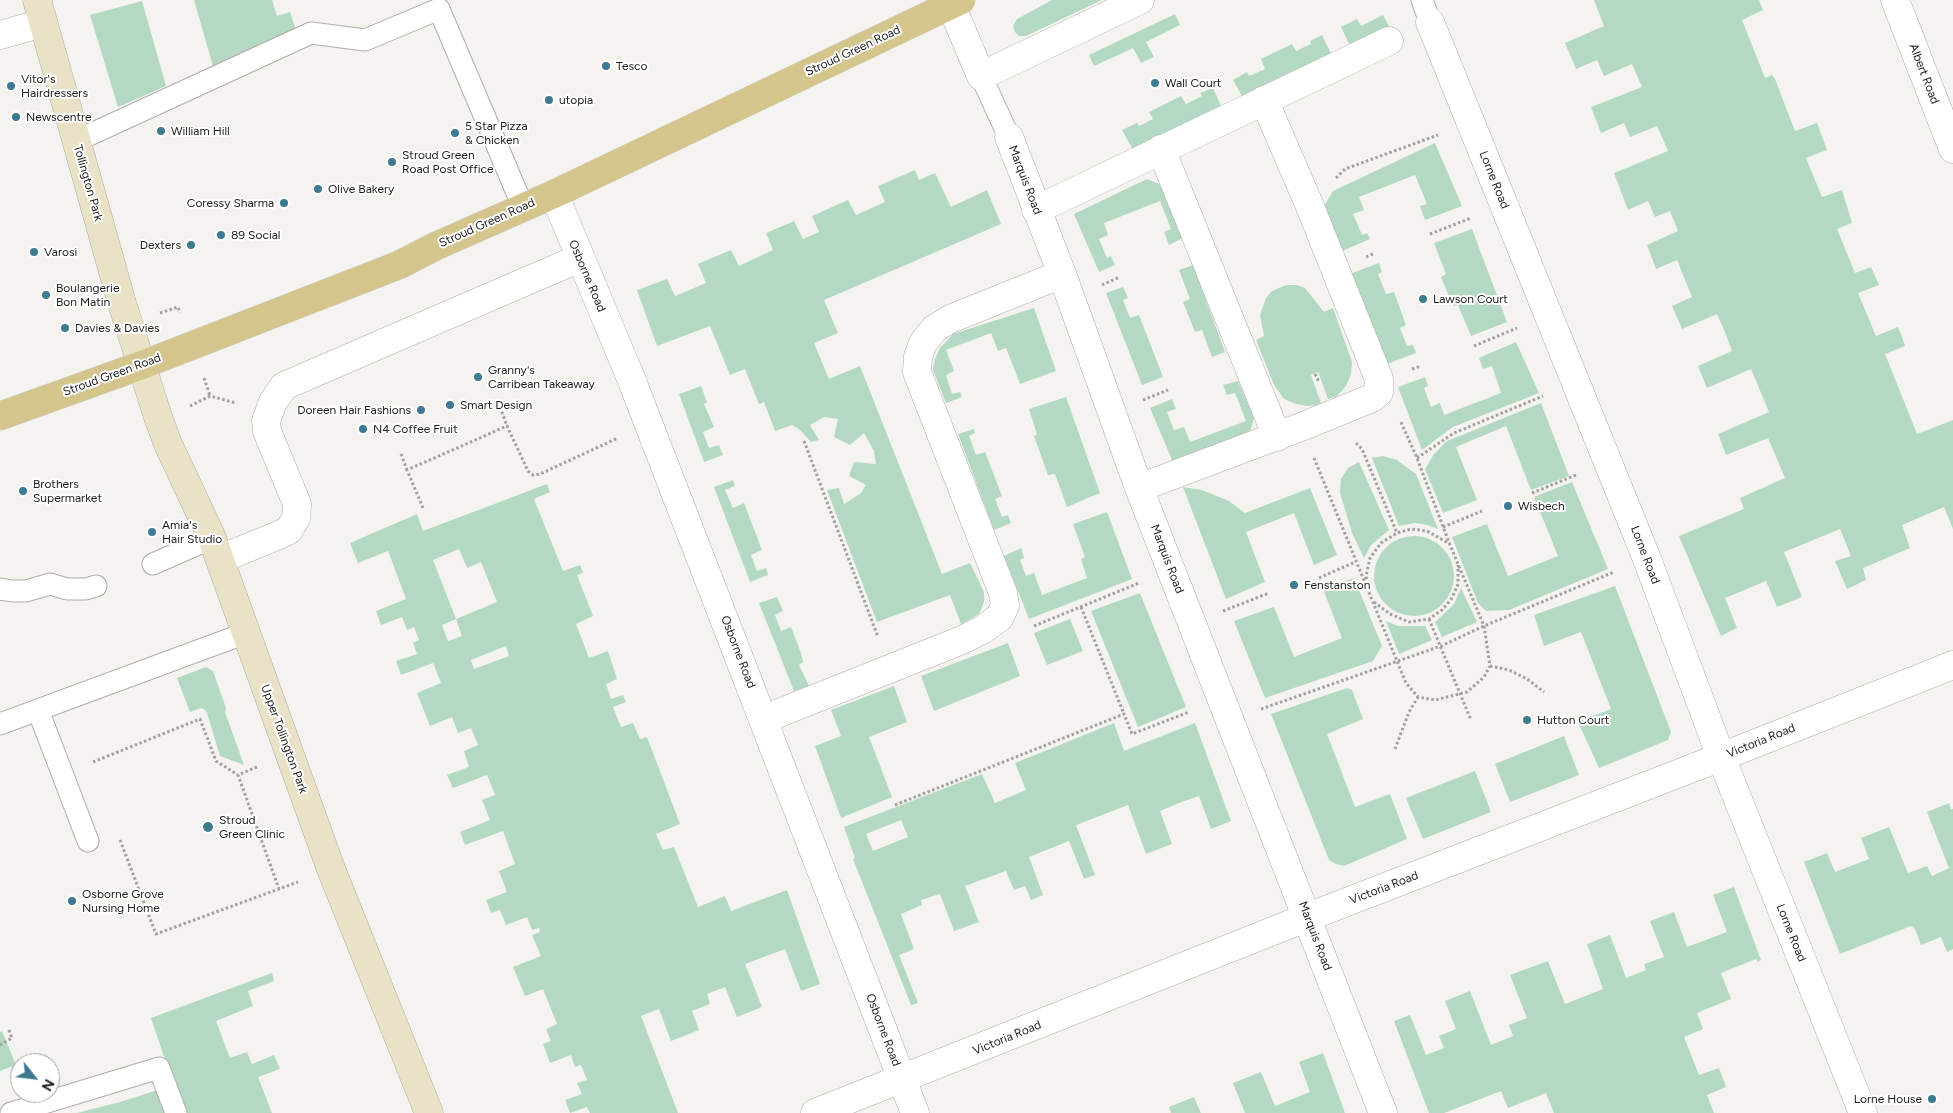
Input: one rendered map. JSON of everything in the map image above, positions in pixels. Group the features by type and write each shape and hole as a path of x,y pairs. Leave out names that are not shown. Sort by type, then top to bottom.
{"main road":[{"name":"Stroud Green Road","path":"0,416 142,365 399,264 554,194 956,2"},
{"name":"Tollington Park","path":"40,12 142,365"},
{"name":"Upper Tollington Park","path":"142,365 168,444 216,549 331,870 429,1113"}],"street":[{"path":"981,76 1140,0"},
{"name":"Albert Road","path":"1895,0 1953,149"},
{"name":"Marquis Road","path":"956,2 981,76"},
{"name":"Lorne Road","path":"1426,11 1647,559 1721,757 1863,1113"},
{"path":"0,35 40,12"},
{"path":"1036,210 1389,41"},
{"path":"1139,488 1327,417 1372,398 1379,392 1378,379 1309,204 1264,100"},
{"name":"Marquis Road","path":"1009,138 1062,274 1139,488 1383,1113"},
{"path":"1161,149 1276,437"},
{"name":"Osborne Road","path":"554,194 632,381 915,1113"},
{"path":"216,549 280,535 288,530 296,518 297,504 267,431 266,421 273,402 284,386 580,258"},
{"path":"764,719 962,640 982,630 999,618 1005,606 1003,593 917,372 918,357 923,343 934,329 950,319 1062,274"},
{"name":"Victoria Road","path":"815,1113 1308,917 1953,665"}],"lane":[{"path":"76,141 312,33 365,40 439,9 523,208"},
{"name":"Marquis Road","path":"981,76 1009,138"},
{"path":"153,564 216,549"},
{"path":"0,589 12,591 26,590 50,584 67,589 86,589 96,586"},
{"path":"0,724 246,633"},
{"path":"38,710 88,842"},
{"path":"11,1113 159,1068 176,1113"}],"path":[{"path":"1309,204 1345,169 1472,123"},
{"path":"1430,234 1504,204"},
{"path":"160,314 178,306"},
{"path":"1474,346 1549,316"},
{"path":"188,407 210,396 201,370"},
{"path":"1417,458 1454,432 1576,382"},
{"path":"1372,600 1396,662 1406,683 1418,697 1435,700 1461,695 1475,686 1484,677 1490,666 1484,626 1450,545 1417,458 1389,397 1379,392"},
{"path":"500,407 528,472 534,475 540,474 588,452"},
{"path":"1327,417 1362,448 1396,533"},
{"path":"407,470 507,426"},
{"path":"1302,427 1355,562 1372,600 1390,614 1409,622 1429,619 1442,610 1452,598 1458,584 1458,564"},
{"path":"804,441 891,669"},
{"path":"401,454 423,508"},
{"path":"1532,493 1608,462"},
{"path":"1443,527 1482,511"},
{"path":"1369,596 1366,576 1370,558 1381,543 1396,533 1412,530 1427,531 1450,545"},
{"path":"1081,607 1132,734 1396,662 1441,646 1484,626 1647,559"},
{"path":"1319,578 1355,562"},
{"path":"999,618 1016,629 1029,628 1171,571"},
{"path":"1192,624 1269,593"},
{"path":"1429,619 1471,720"},
{"path":"1490,666 1510,670 1527,679 1544,692"},
{"path":"1396,749 1409,712 1418,697"},
{"path":"895,805 1124,714"},
{"path":"62,774 200,719 216,760 238,775 280,889"},
{"path":"238,775 289,752"},
{"path":"88,842 91,851 120,840 156,934 331,870"},
{"path":"0,1045 12,1038 8,1028"}],"green space":[{"path":"194,0 272,0 277,16 290,12 296,30 213,66"},
{"path":"1052,0 1102,0 1026,36 1019,36 1015,32 1013,26 1017,19"},
{"path":"1594,0 1759,0 1763,10 1742,20 1765,78 1772,75 1775,79 1795,131 1817,123 1827,150 1806,158 1822,197 1842,190 1852,223 1837,229 1855,273 1871,267 1879,285 1858,293 1876,336 1898,327 1905,346 1885,354 1917,434 1953,420 1953,529 1944,507 1902,525 1910,548 1863,568 1866,580 1847,589 1835,561 1851,556 1840,529 1784,552 1802,597 1777,607 1766,581 1725,598 1737,628 1721,636 1679,536 1744,509 1740,498 1785,478 1768,438 1726,455 1718,434 1769,412 1751,369 1707,388 1698,366 1732,351 1725,332 1717,314 1682,329 1672,306 1692,297 1677,260 1656,269 1647,245 1678,231 1670,211 1655,217 1648,201 1628,210 1614,173 1668,151 1657,126 1630,137 1624,123 1601,133 1591,107 1642,87 1632,64 1604,76 1597,60 1576,69 1565,43 1604,26"},
{"path":"142,1 166,86 118,107 90,15"},
{"path":"1175,14 1180,25 1146,42 1154,57 1141,63 1133,48 1094,66 1089,55"},
{"path":"1383,15 1390,28 1351,48 1341,27 1357,19 1361,26"},
{"path":"1322,35 1332,56 1243,98 1233,80 1247,72 1249,76 1265,69 1261,59 1292,44 1296,51 1311,44 1310,41"},
{"path":"1213,88 1222,108 1133,150 1122,130 1137,123 1139,126 1153,119 1149,112 1181,96 1186,104 1202,96 1200,93"},
{"path":"1435,143 1462,206 1425,220 1420,206 1427,204 1415,175 1359,197 1364,210 1353,214 1362,235 1367,233 1370,239 1342,251 1324,206 1333,191"},
{"path":"915,170 919,180 935,173 951,207 987,190 1001,224 824,300 838,333 814,343 829,379 860,366 942,574 970,563 984,592 984,602 979,614 961,624 950,595 877,622 827,490 839,488 844,504 861,493 866,485 849,476 854,462 876,464 874,451 864,433 850,445 834,437 838,419 824,417 810,425 819,440 811,442 800,430 792,425 775,431 764,402 759,404 745,369 730,375 710,326 657,346 637,290 667,279 675,296 706,283 698,264 731,250 739,266 773,250 766,233 794,221 803,239 819,232 812,216 848,200 856,215 885,202 878,186"},
{"path":"1147,179 1159,184 1168,198 1183,238 1169,245 1164,232 1171,229 1160,201 1104,223 1108,235 1099,239 1107,258 1111,256 1115,265 1099,272 1074,214"},
{"path":"1472,229 1507,322 1471,336 1458,305 1453,306 1441,277 1446,274 1434,243"},
{"path":"1379,263 1382,272 1378,274 1386,294 1394,292 1406,325 1400,328 1407,346 1413,345 1416,353 1387,364 1352,273"},
{"path":"1193,265 1225,352 1212,357 1202,330 1195,332 1183,302 1190,299 1179,270"},
{"path":"1286,285 1297,285 1305,288 1324,312 1333,308 1352,362 1351,374 1346,386 1337,396 1328,399 1318,372 1311,375 1321,403 1318,405 1296,404 1284,399 1274,385 1256,340 1264,336 1260,315 1266,298 1272,291"},
{"path":"1123,287 1128,298 1123,300 1130,318 1139,315 1163,377 1142,385 1106,293"},
{"path":"1034,308 1056,371 1020,384 1006,348 998,351 991,333 946,350 954,371 946,375 952,394 960,392 962,397 946,403 933,370 940,348 953,334"},
{"path":"1516,342 1539,393 1453,427 1422,450 1398,387 1425,377 1428,386 1424,388 1431,407 1440,403 1444,415 1501,393 1492,366 1483,369 1479,358"},
{"path":"1238,381 1254,418 1251,429 1246,436 1175,467 1150,408 1172,399 1176,409 1167,412 1174,430 1184,427 1190,442 1246,421 1235,393 1227,395 1223,385"},
{"path":"701,386 707,402 704,404 714,427 703,432 709,448 719,445 723,455 704,462 679,394"},
{"path":"1066,397 1100,493 1067,507 1055,474 1048,475 1034,436 1037,434 1029,409"},
{"path":"1541,403 1569,476 1531,490 1506,426 1456,447 1477,500 1443,513 1425,469 1434,454 1447,441"},
{"path":"974,429 975,433 969,436 976,455 985,452 1002,496 995,499 1002,517 1008,515 1011,523 994,530 958,434"},
{"path":"1383,456 1397,460 1416,474 1438,529 1415,523 1399,526 1372,458"},
{"path":"1359,462 1389,530 1371,545 1364,558 1352,533 1340,493 1341,479 1348,468"},
{"path":"733,480 735,486 725,490 733,508 744,503 762,550 751,555 757,571 766,568 768,575 750,582 714,487"},
{"path":"1572,482 1608,569 1509,610 1486,611 1478,603 1452,537 1487,524 1508,576 1558,556 1534,497"},
{"path":"547,484 550,492 534,499 563,571 580,565 581,567 583,573 577,575 593,616 576,624 589,658 608,651 617,679 606,684 611,699 623,695 626,702 613,707 621,727 633,723 640,739 647,737 680,824 656,834 663,850 674,847 698,907 725,896 731,911 787,890 820,984 801,991 785,949 745,964 762,1007 737,1017 725,987 707,994 710,1004 692,1011 699,1030 671,1041 659,1009 641,1016 678,1113 590,1113 587,1107 570,1113 565,1100 582,1094 577,1083 587,1080 581,1065 575,1067 571,1055 550,1063 543,1044 551,1041 546,1029 557,1024 543,989 525,996 513,967 541,956 532,935 540,932 539,928 532,930 527,917 506,925 500,910 491,913 486,900 507,892 499,871 515,864 503,831 465,845 460,832 490,820 482,800 495,795 487,775 453,788 447,775 469,767 464,751 478,745 471,728 458,733 452,717 430,726 417,693 441,683 433,663 401,675 396,661 417,654 413,643 419,640 414,627 407,630 402,617 381,625 376,611 406,599 388,551 358,563 350,543 417,514 423,531","holes":["459,549 467,568 481,562 497,602 456,619 433,560","456,619 462,636 448,641 442,625","506,646 509,656 474,669 471,660"]},
{"path":"1183,487 1202,490 1229,501 1245,513 1310,488 1337,555 1314,565 1294,513 1246,532 1265,582 1226,599"},
{"path":"1107,512 1132,579 1029,619 1004,556 1021,548 1024,558 1020,560 1026,576 1034,573 1042,595 1087,578 1081,559 1085,557 1073,524"},
{"path":"1414,536 1429,539 1442,548 1451,561 1454,576 1451,591 1442,604 1429,613 1414,616 1399,613 1386,604 1377,591 1374,576 1377,561 1386,548 1399,539"},
{"path":"1354,578 1382,646 1373,661 1265,698 1234,621 1274,607 1294,657 1342,638 1323,589"},
{"path":"1615,586 1671,732 1668,740 1599,768 1578,722 1611,709 1581,632 1544,646 1534,615"},
{"path":"1461,588 1477,622 1442,637 1435,622 1454,604"},
{"path":"1140,593 1186,707 1138,727 1091,611"},
{"path":"777,597 783,611 775,615 781,631 791,627 803,662 799,665 809,686 794,691 759,603"},
{"path":"1070,619 1083,651 1047,665 1034,633"},
{"path":"1386,621 1398,626 1425,626 1432,640 1399,654"},
{"path":"1008,643 1020,676 934,711 921,676"},
{"path":"206,667 213,671 244,765 220,756 207,713 204,709 201,708 190,712 177,678"},
{"path":"894,686 907,722 869,737 892,797 841,818 815,746 841,736 831,710"},
{"path":"1347,688 1352,690 1363,719 1327,734 1355,807 1390,794 1407,839 1344,866 1329,860 1271,714"},
{"path":"1114,723 1124,751 1195,723 1231,821 1211,829 1199,796 1179,803 1160,811 1172,844 1146,854 1128,805 1076,825 1095,875 1084,879 1069,841 1029,857 1043,895 1031,900 1025,886 1014,890 1006,871 965,886 979,922 954,931 940,894 921,900 922,905 901,914 914,949 899,955 918,1003 911,1005 853,859 855,858 844,827 982,774 995,803 1026,790 1015,763","holes":["901,820 908,837 873,851 866,834"]},
{"path":"1564,736 1579,775 1510,802 1495,764"},
{"path":"1475,771 1491,812 1423,839 1406,798"},
{"path":"1949,803 1951,809 1953,809 1953,949 1947,952 1941,937 1921,945 1915,929 1911,926 1840,954 1804,862 1827,853 1835,872 1869,859 1861,838 1889,827 1908,873 1927,866 1932,876 1949,868 1927,812"},
{"path":"1734,887 1761,960 1758,962 1756,959 1721,973 1731,999 1697,1013 1703,1029 1684,1037 1699,1075 1719,1068 1726,1087 1707,1095 1714,1113 1554,1113 1546,1093 1508,1108 1501,1091 1444,1113 1429,1113 1394,1021 1410,1015 1426,1055 1444,1048 1439,1036 1456,1029 1445,1001 1470,991 1491,1045 1513,1036 1509,1025 1527,1018 1510,975 1548,961 1565,1004 1603,989 1587,944 1610,935 1626,978 1646,970 1644,964 1664,957 1650,921 1674,912 1687,947 1727,932 1713,895"},
{"path":"272,973 274,981 248,991 253,1006 216,1021 230,1058 247,1052 252,1064 274,1055 280,1069 258,1077 272,1113 183,1113 151,1018"},
{"path":"2,1031 11,1053 10,1067 0,1071 0,1032"},
{"path":"1323,1053 1345,1113 1245,1113 1233,1083 1261,1072 1275,1106 1310,1092 1299,1062"},
{"path":"161,1089 169,1113 77,1113 120,1102"},
{"path":"1194,1097 1201,1113 1171,1113 1169,1107"}],"place":[{"name":"Tesco","path":"606,66"},
{"name":"Wall Court","path":"1155,83"},
{"name":"Vitor's Hairdressers","path":"11,86"},
{"name":"utopia","path":"549,100"},
{"name":"Newscentre","path":"16,117"},
{"name":"William Hill","path":"161,131"},
{"name":"5 Star Pizza & Chicken","path":"455,133"},
{"name":"Stroud Green Road Post Office","path":"392,162"},
{"name":"Olive Bakery","path":"318,189"},
{"name":"Coressy Sharma","path":"284,203"},
{"name":"89 Social","path":"221,235"},
{"name":"Dexters","path":"191,245"},
{"name":"Varosi","path":"34,252"},
{"name":"Boulangerie Bon Matin","path":"46,295"},
{"name":"Lawson Court","path":"1423,299"},
{"name":"Davies & Davies","path":"65,328"},
{"name":"Granny's Carribean Takeaway","path":"478,377"},
{"name":"Smart Design","path":"450,405"},
{"name":"Doreen Hair Fashions","path":"421,410"},
{"name":"N4 Coffee Fruit","path":"363,429"},
{"name":"Brothers Supermarket","path":"23,491"},
{"name":"Wisbech","path":"1508,506"},
{"name":"Amia's Hair Studio","path":"152,532"},
{"name":"Fenstanston","path":"1294,585"},
{"name":"Hutton Court","path":"1527,720"},
{"name":"Stroud Green Clinic","path":"208,827"},
{"name":"Osborne Grove Nursing Home","path":"72,901"},
{"name":"Lorne House","path":"1932,1099"}]}
